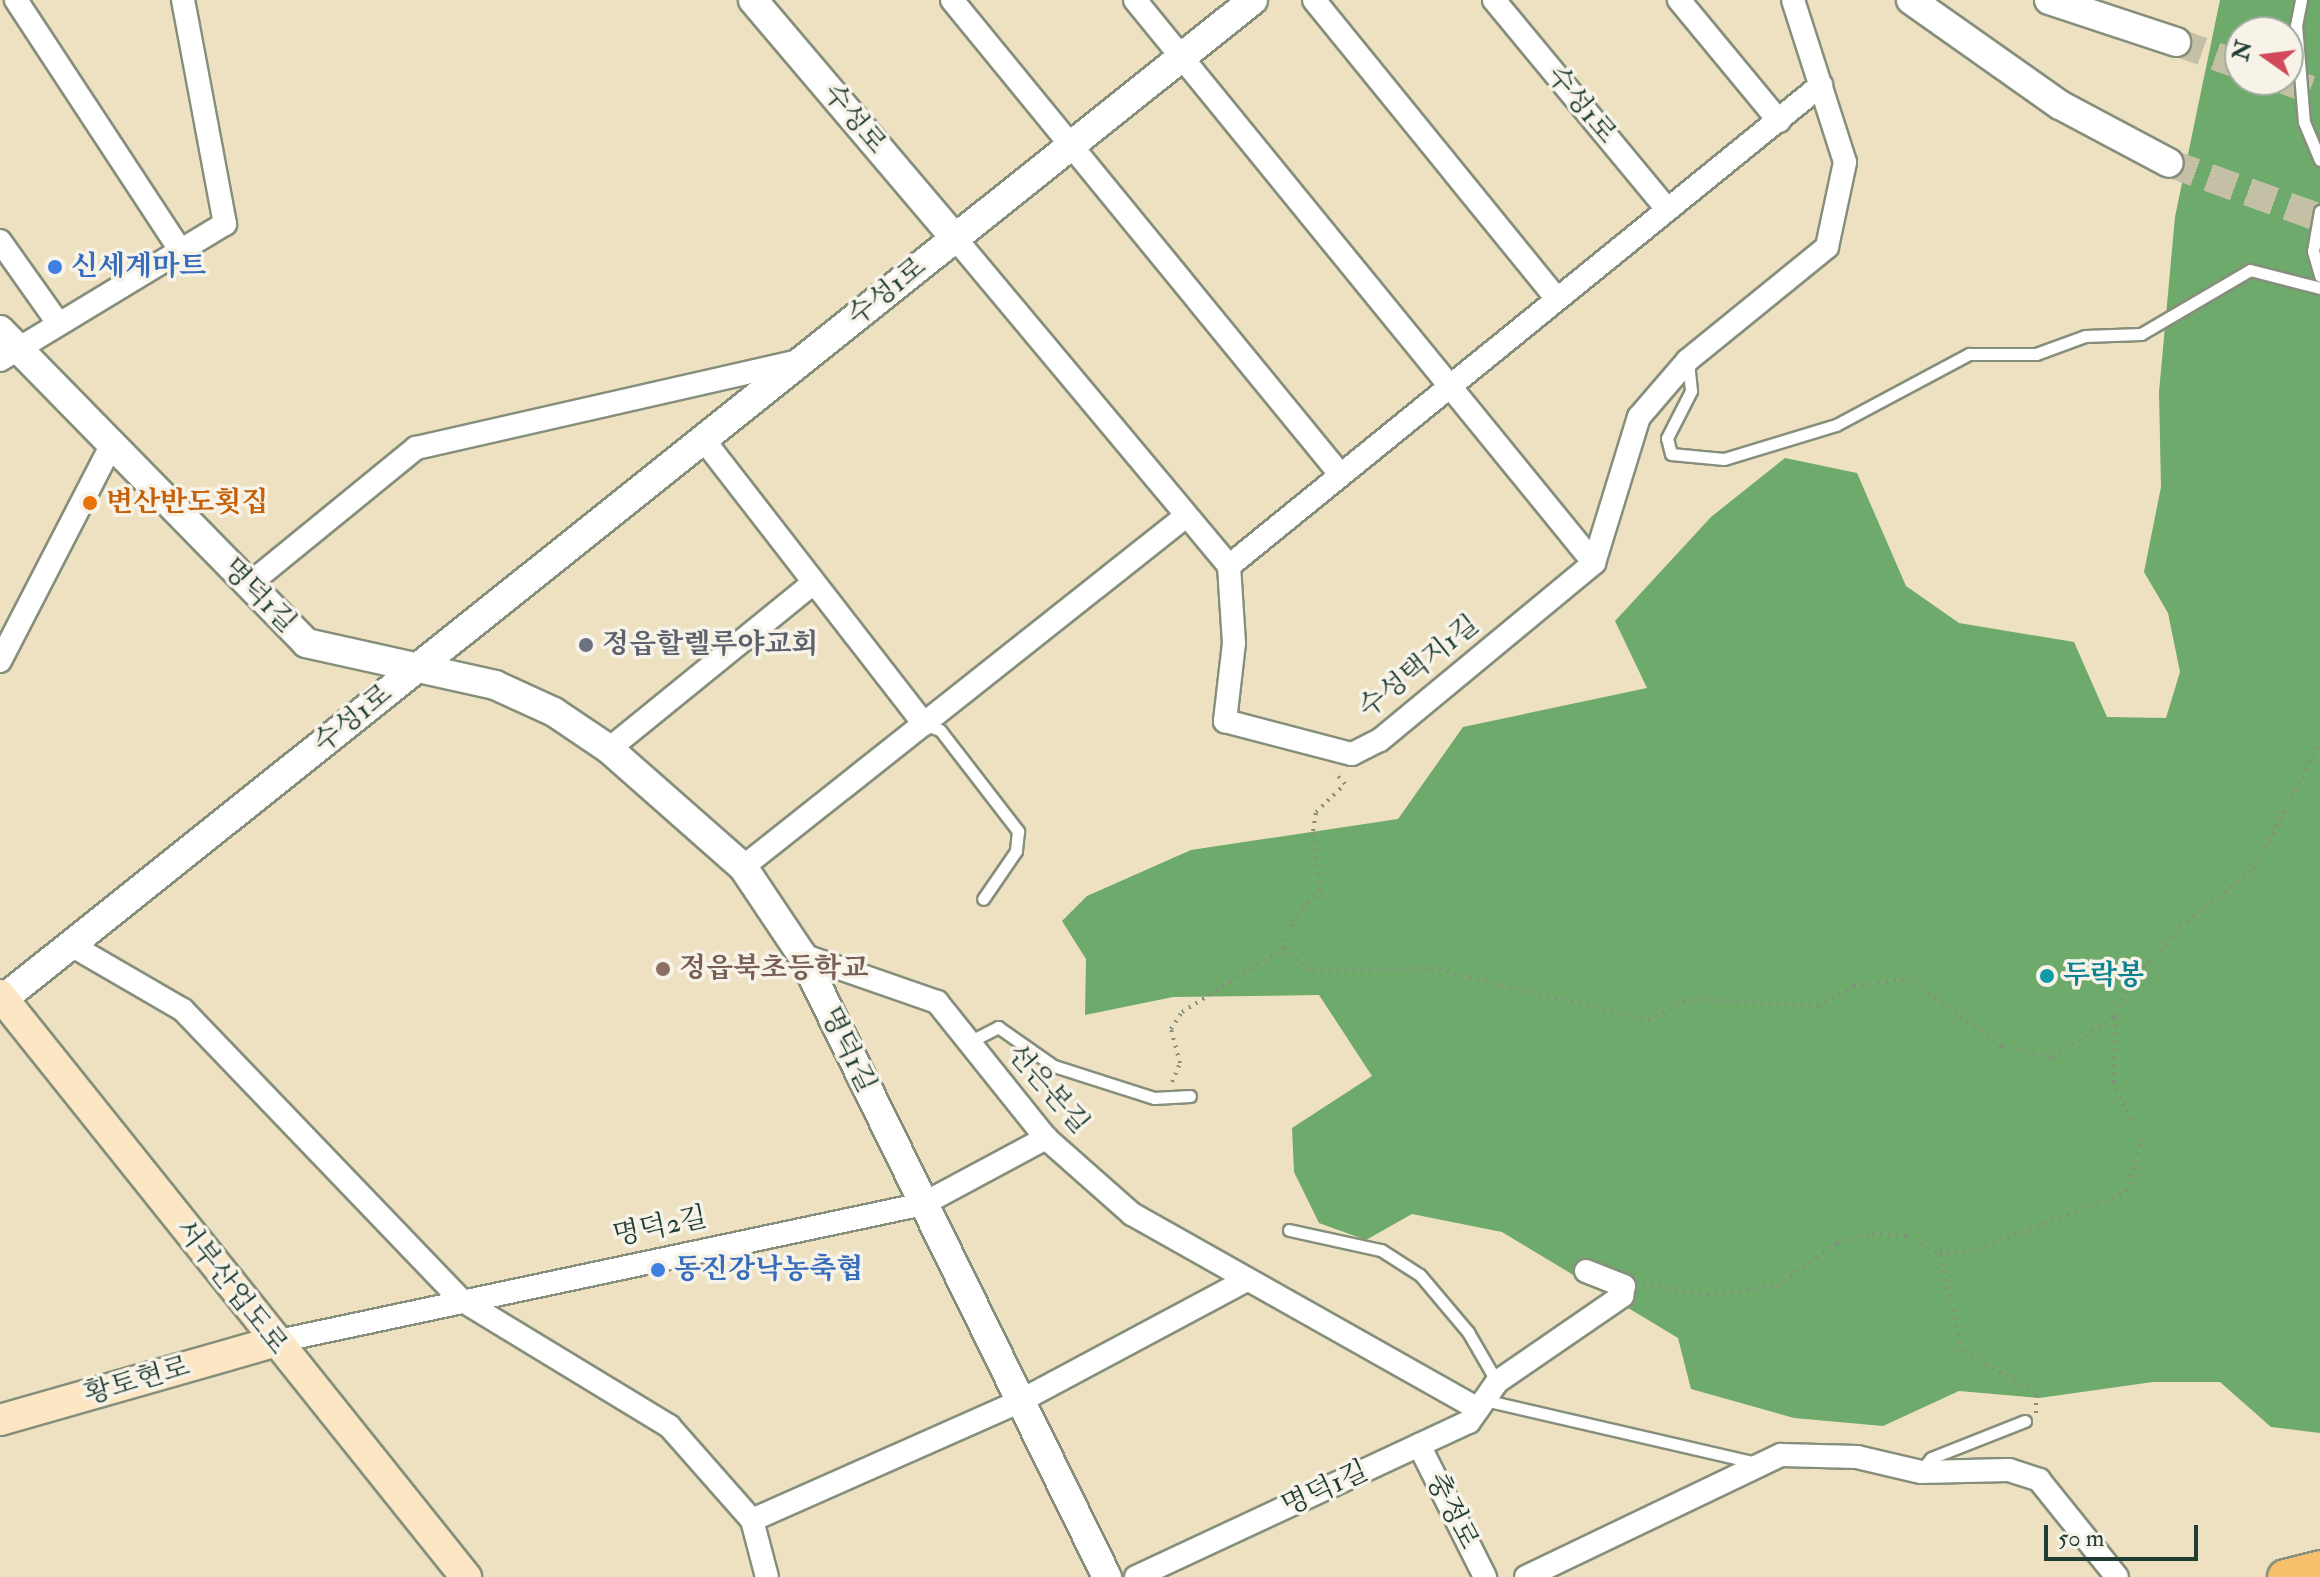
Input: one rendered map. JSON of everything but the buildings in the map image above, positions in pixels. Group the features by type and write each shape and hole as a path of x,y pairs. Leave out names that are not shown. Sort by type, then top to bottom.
{"main road":[{"name":"서부산업도로","path":"1,997 274,1342 466,1577"},
{"name":"황토현로","path":"0,1420 274,1342"},
{"path":"2285,1577 2320,1568"}],"street":[{"path":"16,0 179,248"},
{"name":"명덕1길","path":"183,0 225,224 179,248 58,323 6,346 306,643 421,665 495,685 609,749 743,867 802,955 1107,1577"},
{"name":"수성로","path":"753,0 955,238"},
{"path":"952,0 1340,474"},
{"path":"1135,0 1594,563"},
{"name":"수성1로","path":"1,997 71,945 1253,0"},
{"path":"1314,0 1554,295"},
{"name":"수성1로","path":"1494,0 1667,209"},
{"path":"1679,0 1779,121"},
{"path":"1594,563 1639,417 1688,360 1827,247 1845,162 1793,0"},
{"path":"1911,0 2060,105 2169,163"},
{"path":"2049,0 2176,42"},
{"path":"955,238 1229,566 1554,295 1821,85"},
{"path":"0,241 58,323"},
{"path":"248,585 416,448 802,360"},
{"path":"703,439 924,724"},
{"path":"0,661 110,448"},
{"path":"743,867 1186,516"},
{"name":"수성택지1길","path":"1229,566 1234,643 1225,721 1352,754 1380,740 1594,563"},
{"path":"609,749 813,583"},
{"path":"71,945 183,1010 460,1299 669,1426 752,1520 767,1577"},
{"name":"선은본길","path":"802,955 937,1002 1046,1138 1132,1214 1247,1280 1487,1397"},
{"name":"명덕2길","path":"274,1342 460,1299 923,1204 1046,1138"},
{"path":"1487,1397 1622,1296 1624,1286 1586,1271"},
{"path":"752,1520 1020,1401 1247,1280"},
{"name":"명덕1길","path":"1136,1577 1469,1422 1487,1397"},
{"name":"충정로","path":"1419,1445 1485,1577"},
{"path":"1526,1577 1781,1455 1857,1457 1921,1472 2009,1470 2039,1480 2117,1577"}],"lane":[{"path":"2301,0 2296,25 2304,122 2320,160"},
{"path":"2320,211 2313,251 2320,276"},
{"path":"1688,360 1691,391 1667,438 1671,454 1724,459 1836,425 1969,354 2036,354 2085,336 2141,334 2250,270 2320,288"},
{"path":"924,724 940,730 1018,831 1016,851 983,899"},
{"path":"969,1042 998,1027 1054,1066 1162,1097 1190,1096"},
{"path":"1289,1230 1381,1250 1420,1275 1468,1332 1487,1397 1761,1465"},
{"path":"1921,1472 1931,1458 2025,1421"}],"path":[{"path":"1624,1286 1649,1282 1708,1295 1777,1286 1837,1243 1872,1234 1906,1236 1940,1253 1970,1252 2126,1192 2142,1141 2113,1082 2116,1015 2133,980 2180,927 2254,869 2320,743"},
{"path":"1162,1097 1180,1063 1171,1029 1182,1012 1283,949 1292,921 1320,891 1316,812 1345,784 1323,765"},
{"path":"1283,949 1313,971 1431,968 1648,1020 1689,999 1818,1006 1854,986 1909,979 2002,1046 2052,1058 2116,1015"},
{"path":"1940,1253 1955,1339 1976,1363 2036,1392 2036,1415 2025,1421"}],"green space":[{"path":"2220,0 2320,0 2320,1433 2271,1427 2220,1382 2153,1382 2039,1398 1959,1391 1883,1426 1794,1418 1691,1389 1678,1338 1502,1232 1412,1214 1366,1240 1319,1223 1294,1172 1292,1128 1372,1076 1319,995 1173,997 1085,1015 1086,959 1062,921 1087,896 1191,850 1398,819 1463,727 1647,688 1615,621 1711,517 1785,458 1857,473 1906,586 1959,623 2074,642 2107,717 2166,718 2180,672 2168,613 2144,572 2161,487 2159,392 2175,217"}],"tunnel":[{"path":"2176,42 2224,59"},
{"path":"2304,87 2320,93"},
{"path":"2169,163 2320,218"}],"place":[{"name":"신세계마트","path":"55,267"},
{"name":"변산반도횟집","path":"90,503"},
{"name":"정읍할렐루야교회","path":"586,645"},
{"name":"정읍북초등학교","path":"663,969"},
{"name":"두락봉","path":"2047,976"},
{"name":"동진강낙농축협","path":"658,1270"}]}
